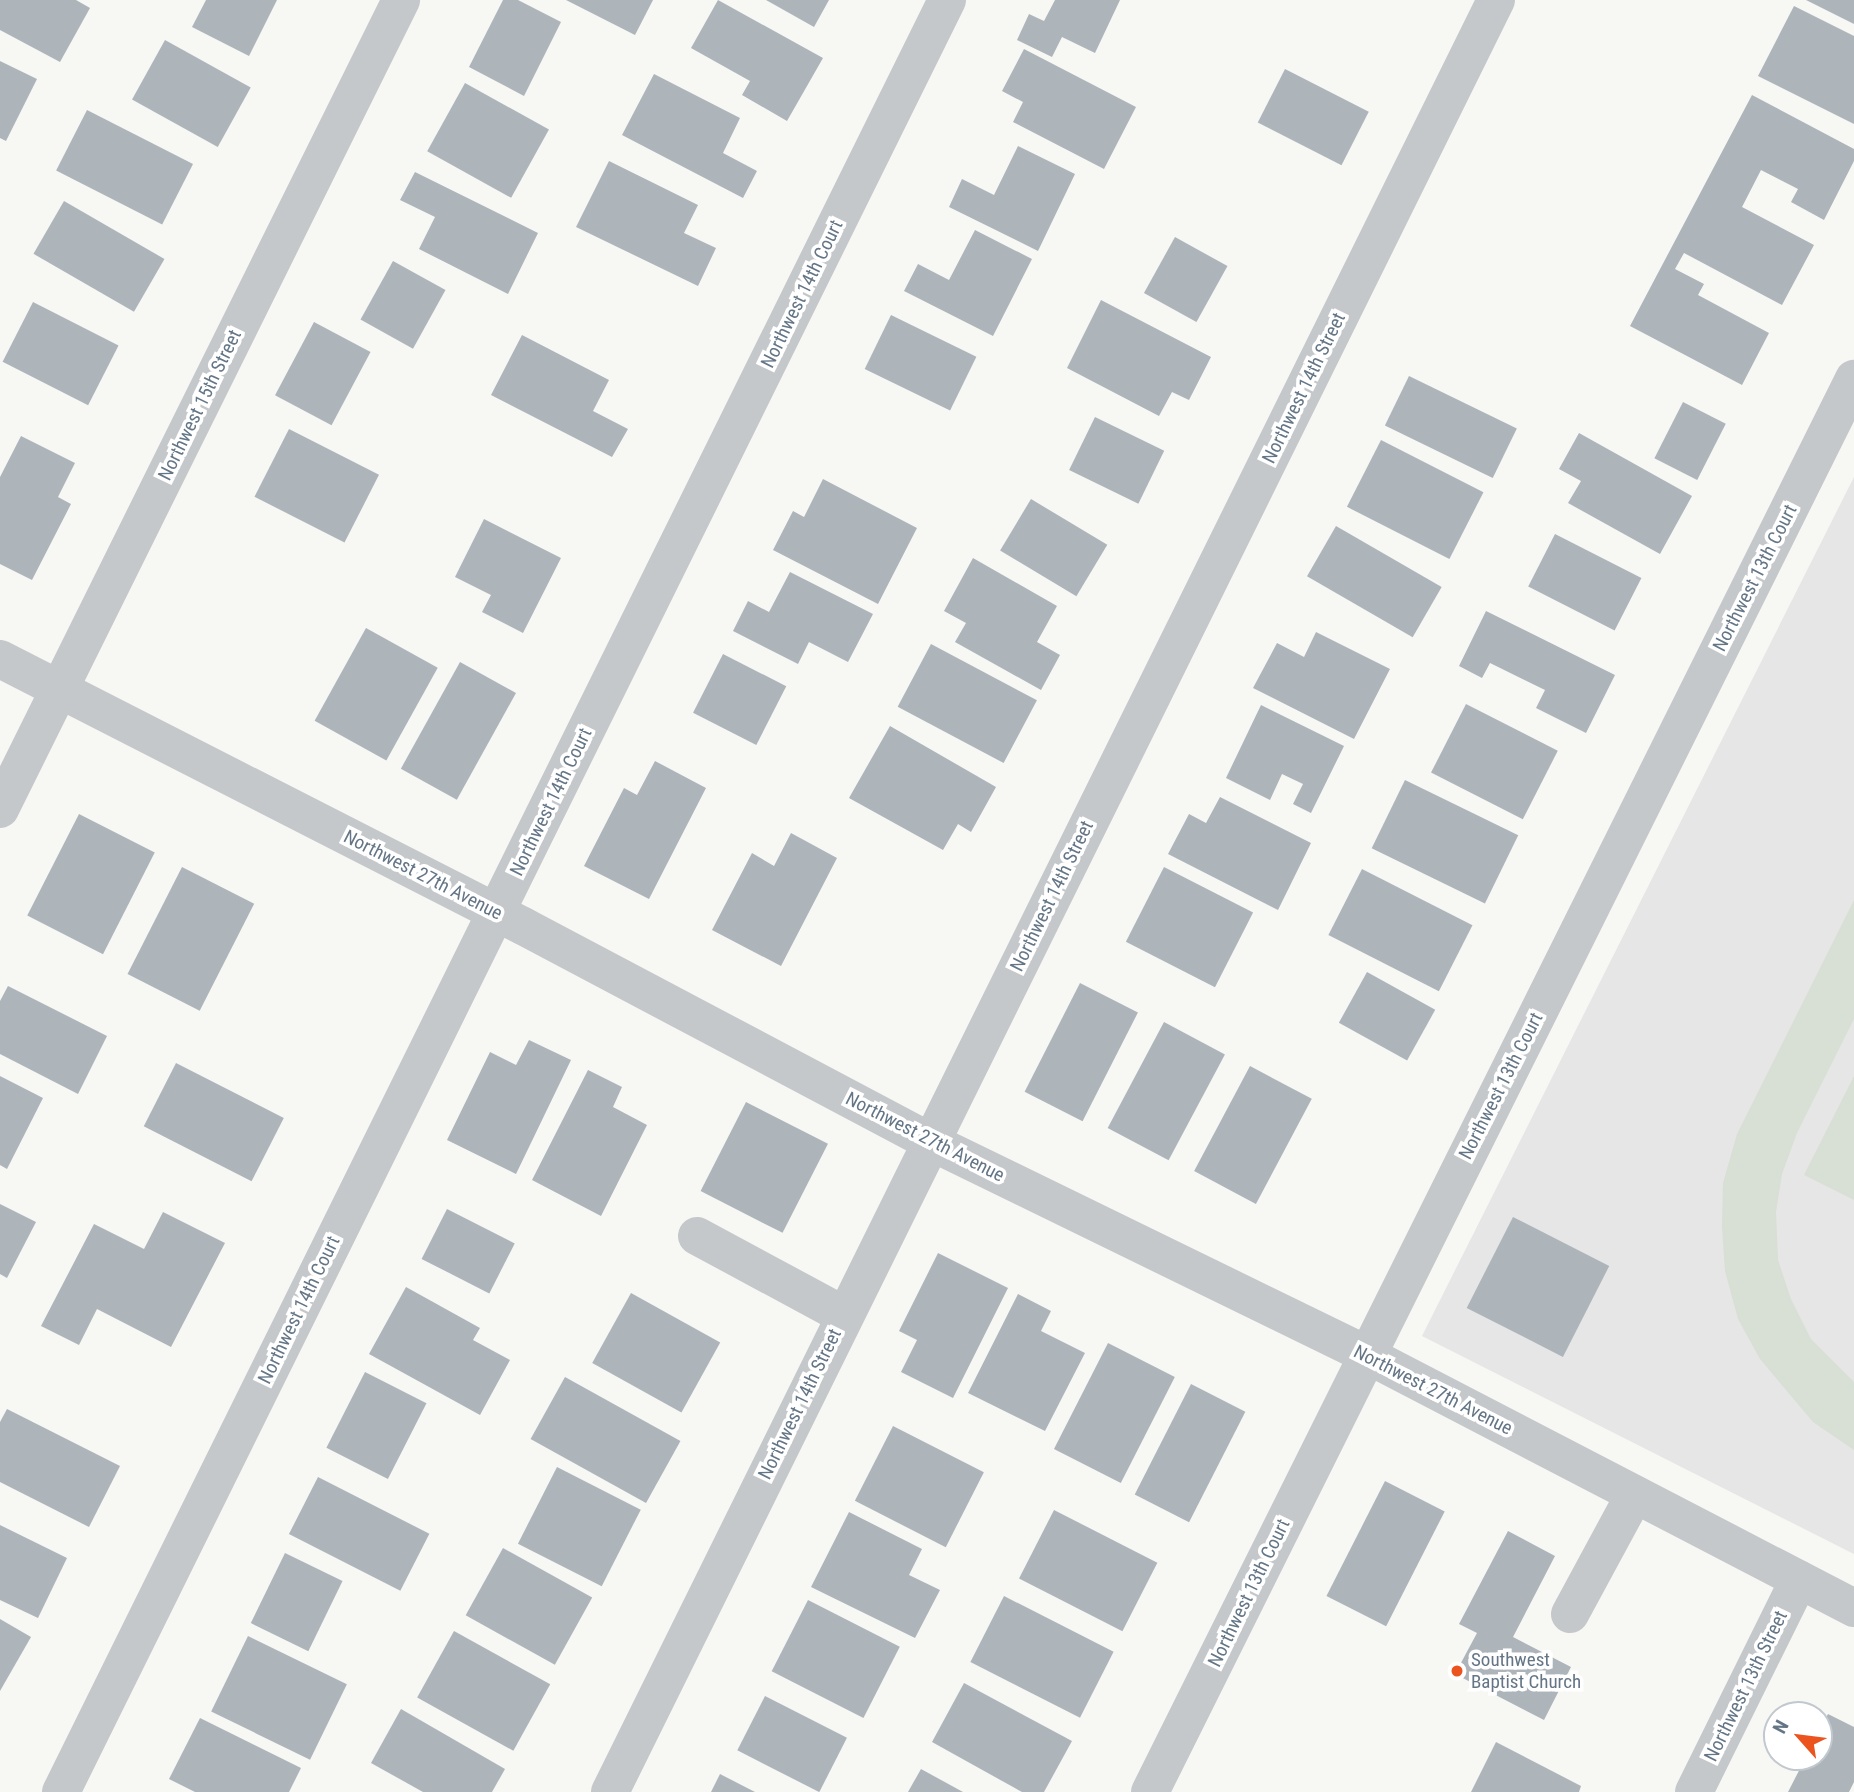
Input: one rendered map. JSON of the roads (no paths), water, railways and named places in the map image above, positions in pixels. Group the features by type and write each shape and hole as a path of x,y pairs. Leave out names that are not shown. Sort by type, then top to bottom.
{"street":[{"name":"Northwest 15th Street","path":"0,809 401,0"},
{"name":"Northwest 14th Court","path":"61,1792 947,0"},
{"name":"Northwest 14th Street","path":"610,1792 1496,0"},
{"name":"Northwest 13th Court","path":"1150,1792 1854,379"},
{"name":"Northwest 27th Avenue","path":"0,659 496,912 930,1142 1367,1355 1854,1608"},
{"path":"696,1236 844,1315"},
{"path":"1570,1614 1635,1494"},
{"name":"Northwest 13th Street","path":"1693,1792 1799,1580"}],"place":[{"name":"Southwest Baptist Church","path":"1457,1671"}]}
